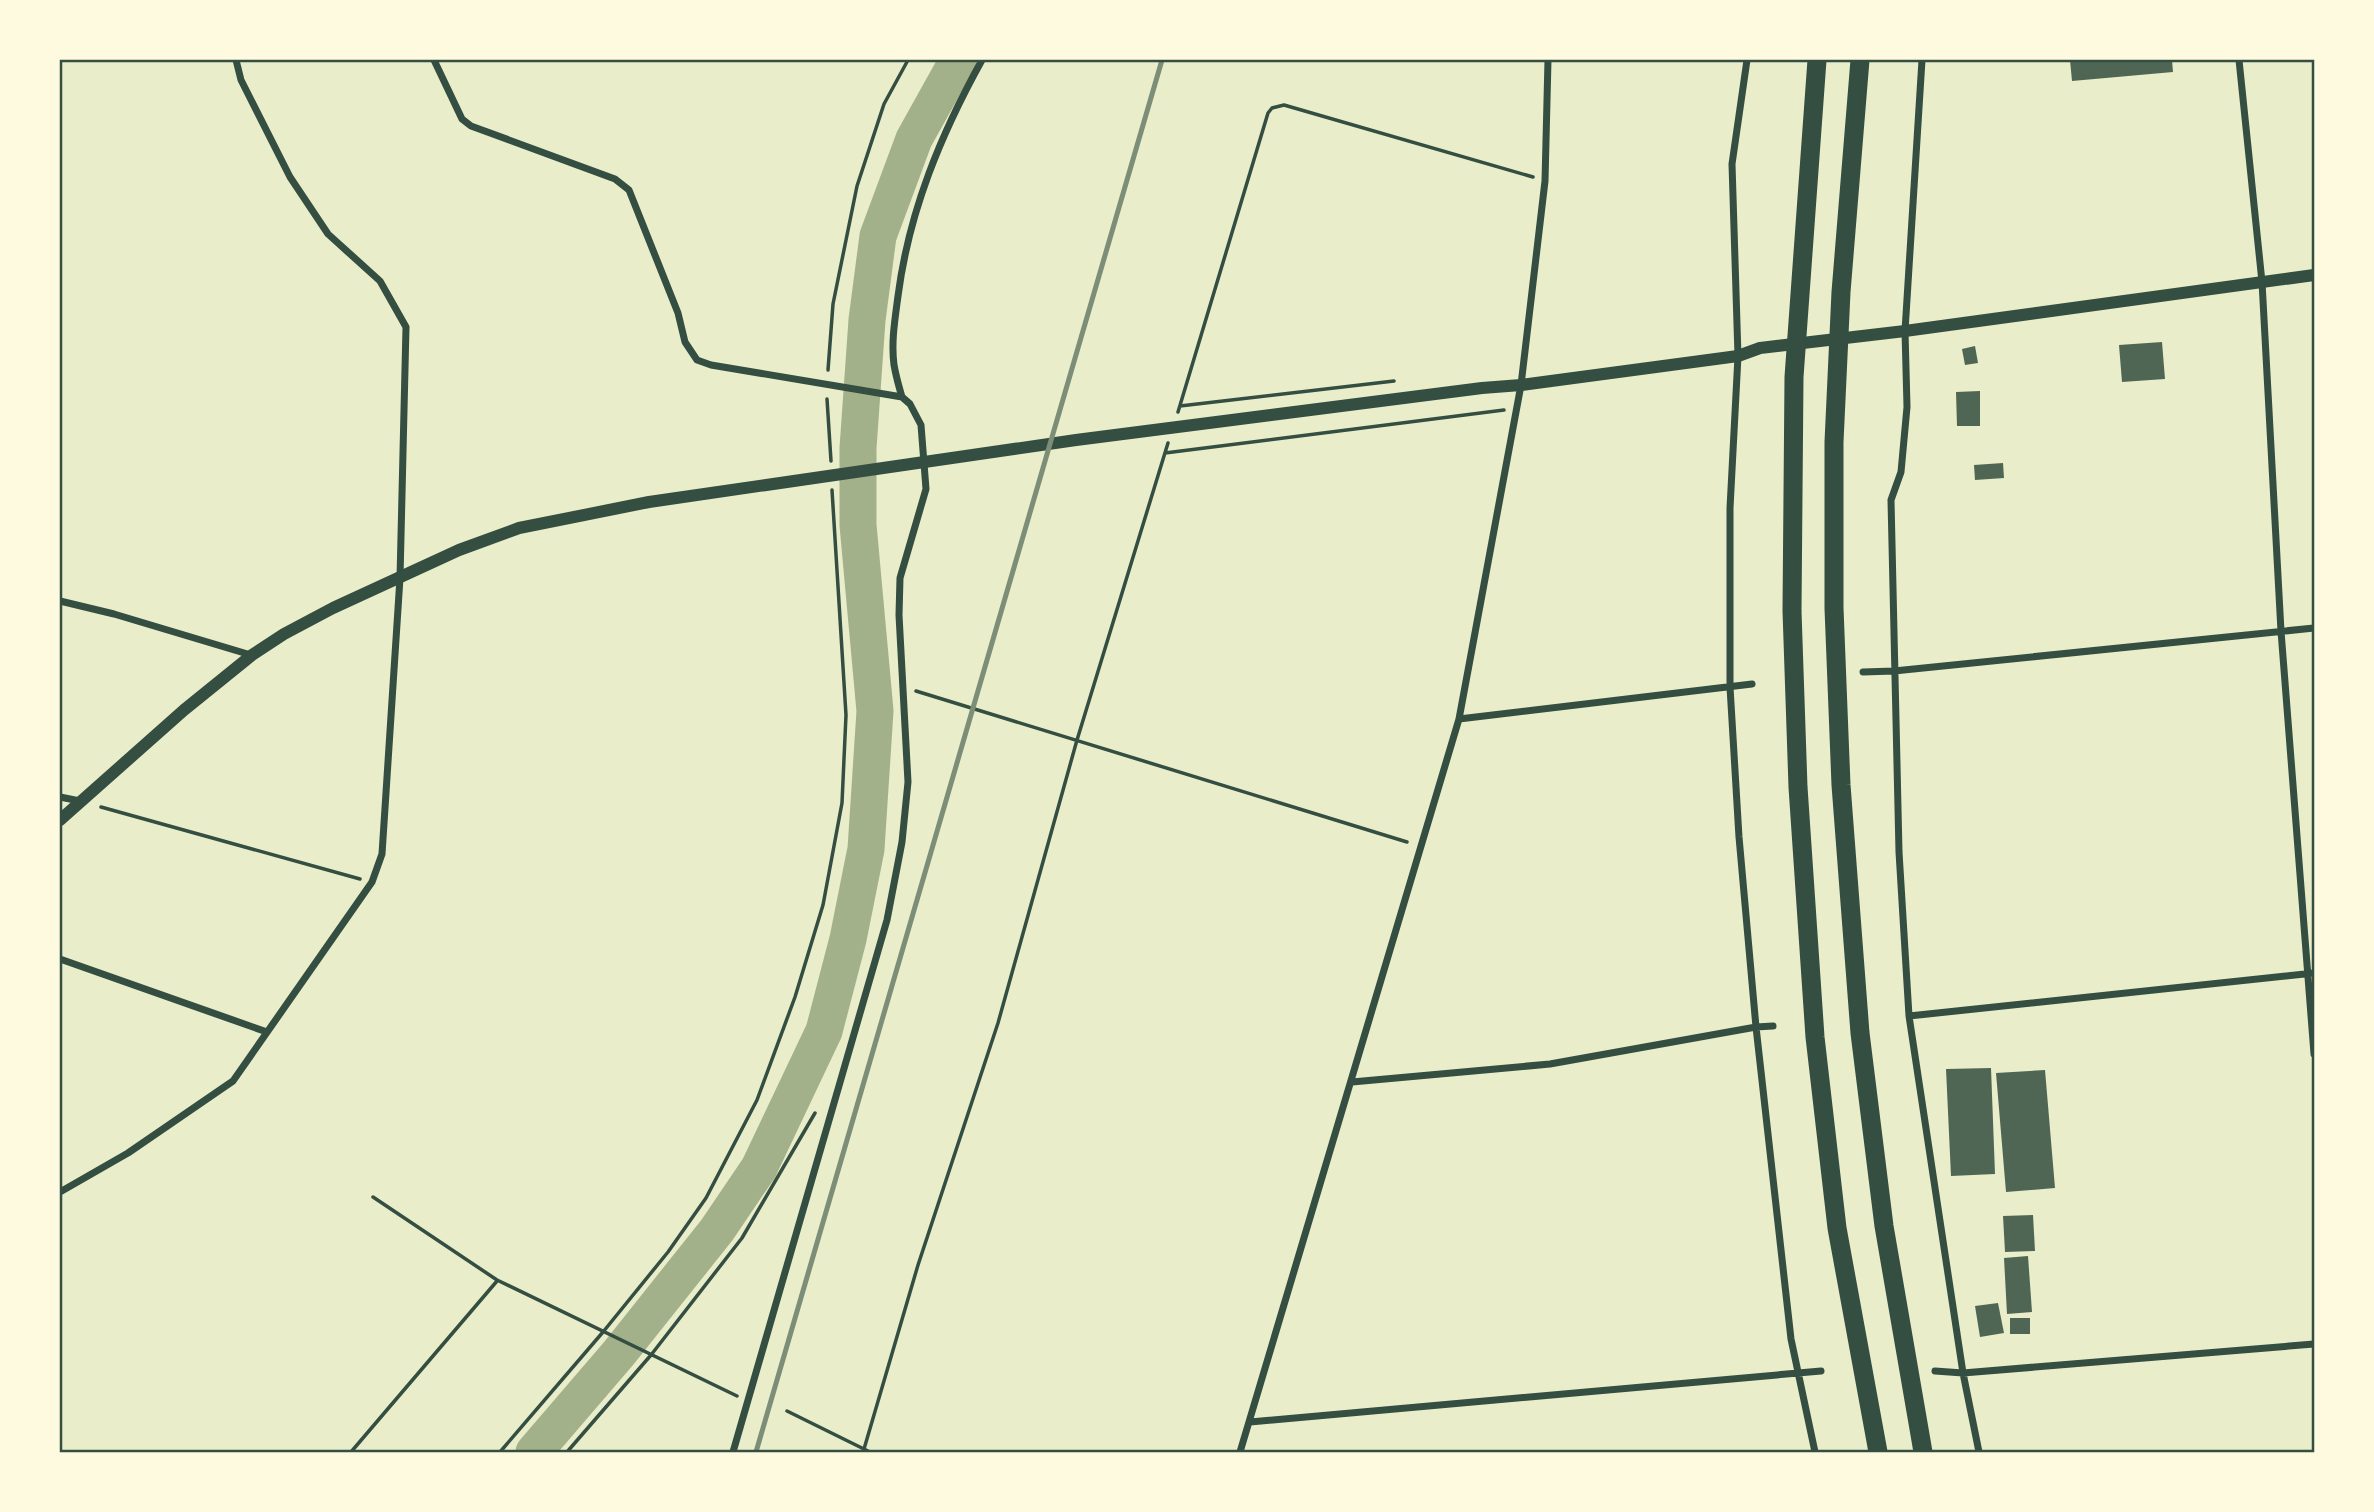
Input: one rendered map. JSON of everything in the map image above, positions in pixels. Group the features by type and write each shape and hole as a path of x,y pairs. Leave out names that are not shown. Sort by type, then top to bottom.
{"highway":[{"path":"1817,60 1794,377 1793,611 1797,773 1815,1037 1837,1228 1878,1452"},
{"path":"1860,60 1841,292 1834,442 1840,785 1860,1033 1884,1226 1923,1452"}],"street":[{"path":"60,1192 128,1153 233,1081 372,882 382,853 400,578 406,327 380,281 328,234 289,177 241,80 236,60"},
{"path":"434,60 461,119 615,179 629,190 678,313 685,342 697,360 711,365 902,397 910,404 921,425 926,489 900,578 899,615 908,782 902,842 887,920 733,1452"},
{"path":"902,397 894,366 894,322 912,220 934,158 959,102 982,60"},
{"path":"1240,1452 1459,719 1521,386 1545,181 1548,60"},
{"path":"1747,60 1732,164 1738,356 1730,508 1730,687 1739,837 1756,1027 1791,1339 1815,1452"},
{"path":"1922,60 1905,331 1907,407 1901,472 1891,500 1899,852 1909,1016 1963,1373 1979,1452"},
{"path":"2239,60 2262,282 2281,631 2312,974 2315,1054"},
{"path":"60,820 184,710 252,655 284,634 459,550 519,528 649,502 1076,440 1469,390 1521,386 1738,356 1760,348 2315,275"},
{"path":"60,600 252,655"},
{"path":"1863,672 2315,628"},
{"path":"1459,719 1752,684"},
{"path":"60,797 80,801"},
{"path":"60,959 267,1032"},
{"path":"1909,1016 2312,974"},
{"path":"1352,1082 1550,1064 1773,1026"},
{"path":"1935,1371 1963,1373 2315,1344"},
{"path":"1250,1422 1821,1371"}],"path":[{"path":"831,468 833,304 857,186 884,104 908,60"},
{"path":"1176,417 1268,113 1272,108 1284,106 1545,181"},
{"path":"1164,453 1517,408"},
{"path":"864,1450 918,1265 998,1023 1077,740 1168,441"},
{"path":"500,1452 668,1252 706,1198 757,1100 795,997 823,905 842,803 846,715 832,482"},
{"path":"904,688 1420,846"},
{"path":"80,801 372,882"},
{"path":"567,1452 650,1355 742,1238 816,1112"},
{"path":"373,1198 497,1280 748,1402"},
{"path":"351,1452 497,1280"},
{"path":"787,1411 870,1452"}],"building":[{"path":"2070,60 2172,60 2173,72 2072,81"},
{"path":"2162,342 2165,379 2122,382 2119,345"},
{"path":"1975,346 1978,363 1965,365 1962,349"},
{"path":"1980,391 1980,426 1957,426 1956,392"},
{"path":"2003,463 2004,478 1975,480 1974,465"},
{"path":"1991,1068 1995,1174 1951,1176 1946,1069"},
{"path":"2045,1070 2055,1188 2006,1192 1996,1073"},
{"path":"2033,1215 2035,1251 2005,1252 2003,1216"},
{"path":"2028,1256 2032,1312 2007,1314 2004,1258"},
{"path":"1998,1303 2004,1333 1980,1337 1975,1306"},
{"path":"2010,1318 2030,1318 2030,1334 2010,1334"}],"waterway":[{"path":"534,1452 619,1353 717,1230 759,1168 824,1031 848,939 866,849 875,711 858,525 858,448 867,320 878,236 914,139 958,60"}],"railway":[{"path":"756,1452 1162,60"}]}
